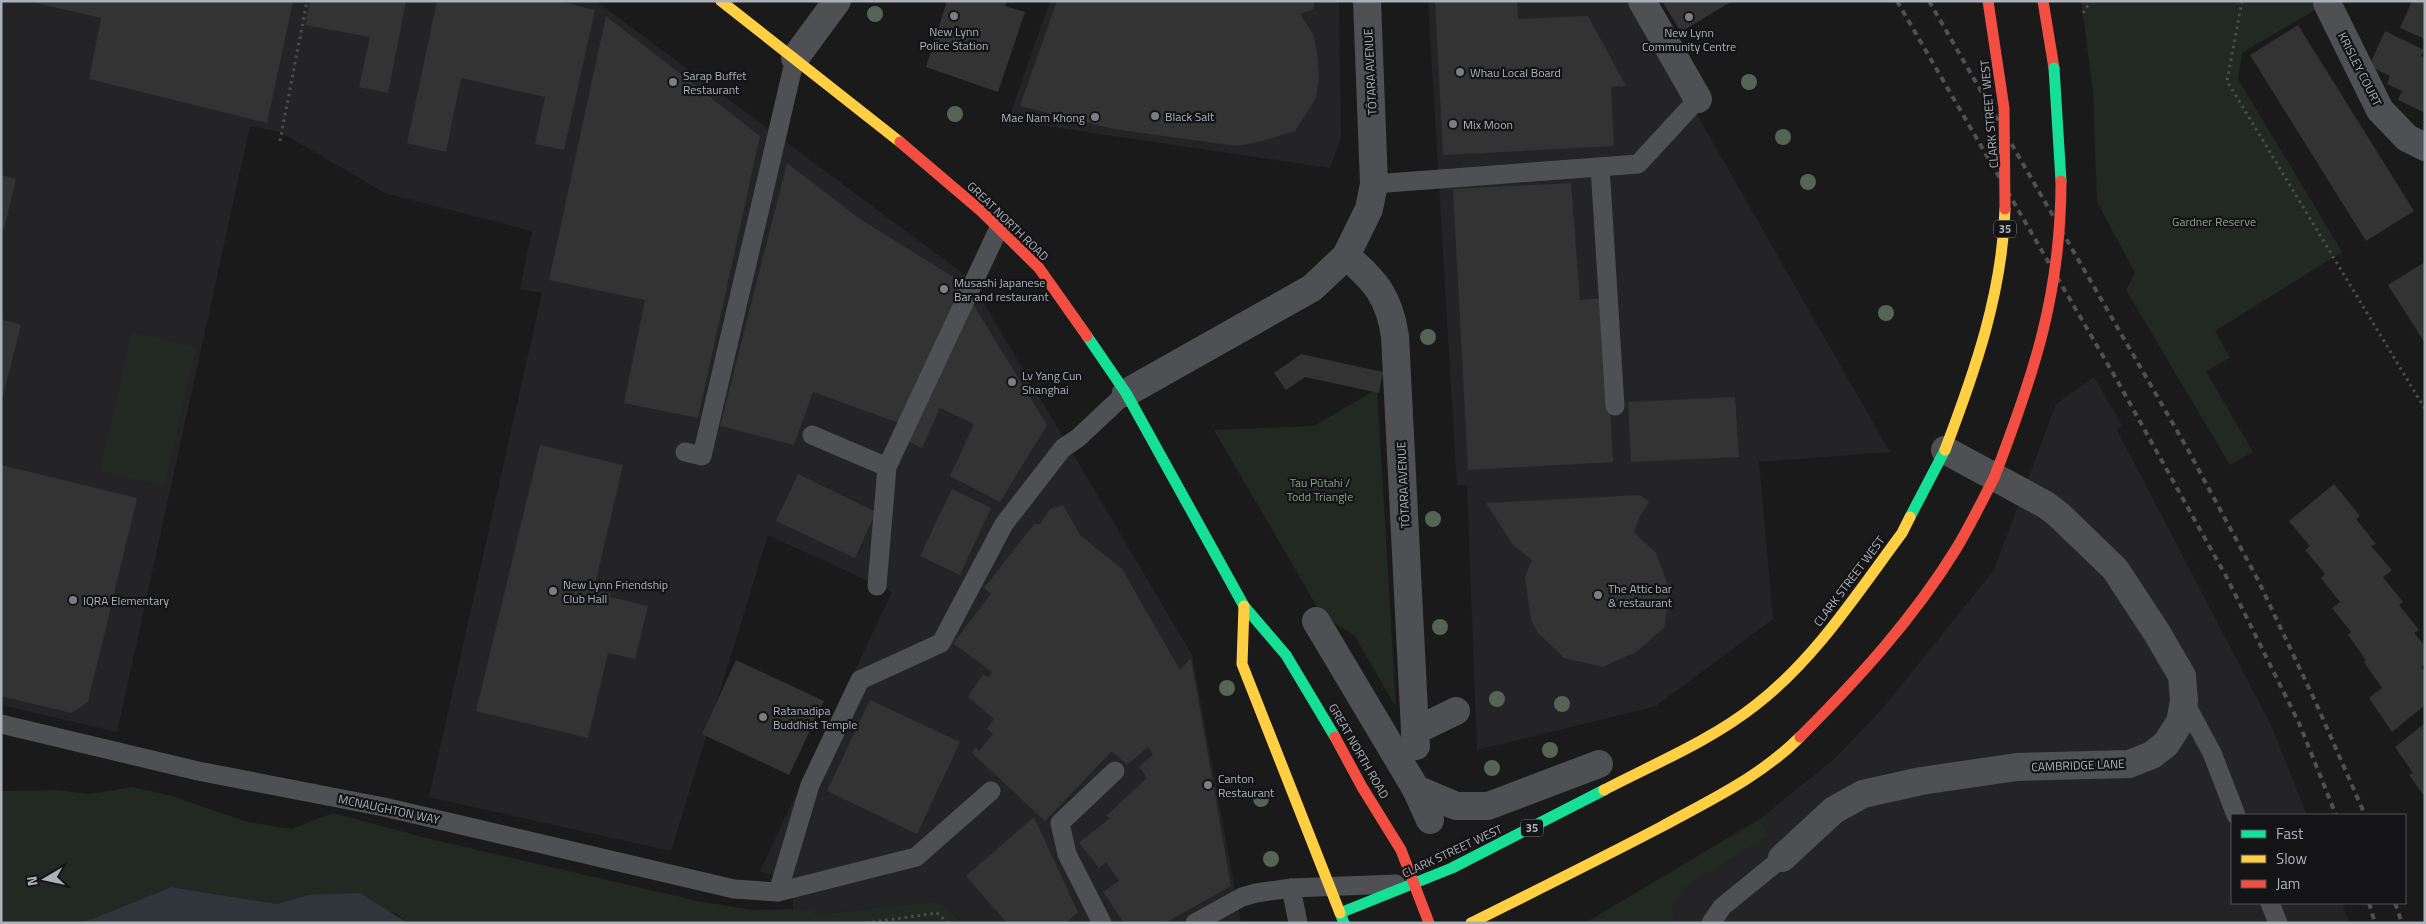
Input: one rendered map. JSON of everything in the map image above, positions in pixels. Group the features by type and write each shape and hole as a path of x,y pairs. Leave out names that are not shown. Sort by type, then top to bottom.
{"main road":[{"name":"GREAT NORTH ROAD","path":"721,1 926,162 999,228 1039,268 1126,393 1244,606 1286,655 1362,787 1401,850 1429,923"},
{"name":"CLARK STREET WEST","path":"1342,918 1489,850 1718,731 1756,705 1775,689 1832,627 1910,520 1944,450 1972,379 1984,343 1997,289 2005,228 2008,169 2005,107 1997,44 1988,1"},
{"path":"1471,923 1747,781 1791,746 1836,702 1881,652 1924,597 1957,548 1994,478 2028,389 2043,337 2055,280 2060,237 2062,173 2054,68 2043,1"},
{"path":"1244,606 1242,664 1342,918"}],"street":[{"path":"795,58 838,1"},
{"name":"TŌTARA AVENUE","path":"1126,393 1312,288 1346,256 1369,209 1374,184 1367,1"},
{"path":"1642,1 1698,99"},
{"name":"KRISLEY COURT","path":"2327,3 2380,110 2407,138 2425,147"},
{"name":"TŌTARA AVENUE","path":"1346,256 1364,271 1386,300 1395,336 1416,731 1408,791"},
{"name":"CAMBRIDGE LANE","path":"1782,858 1834,810 1863,794 1921,781 2017,767 2129,764 2152,755 2166,744 2180,722 2184,701 2182,676 2157,633 2114,569 2059,515 2046,505 1944,450"},
{"path":"1316,621 1408,791 1430,820"},
{"path":"1416,731 1456,711"},
{"path":"1408,791 1456,806 1488,806 1599,764"}],"lane":[{"path":"685,452 702,456 795,58"},
{"path":"1374,184 1638,164 1698,99"},
{"path":"1600,167 1615,406"},
{"path":"877,586 888,467 999,228"},
{"path":"778,892 810,785 860,680 941,643 1004,524 1064,448 1078,438 1126,393"},
{"path":"812,435 888,467"},
{"path":"2184,701 2212,753 2236,814"},
{"name":"MCNAUGHTON WAY","path":"1,724 198,771 384,807 734,888 778,892 916,857 991,791"},
{"path":"1102,923 1067,854 1060,823 1115,771"},
{"path":"1711,923 1722,907 1782,858"},
{"path":"1195,923 1242,897 1291,888 1414,884"},
{"path":"1291,888 1298,923"},
{"path":"2270,904 2278,923"}],"path":[{"path":"280,141 307,1"},
{"path":"2082,13 2091,1"},
{"path":"2242,1 2228,81 2425,409"},
{"path":"866,923 937,913 948,923"}],"shaded area":[{"path":"1,1 596,1 969,278 1192,655 1241,923 964,923 937,901 814,915 815,909 793,910 792,883 760,871 892,592 768,535 671,851 429,797 542,293 520,289 532,231 385,193 280,132 250,126 117,732 1,705"},
{"path":"1050,1 1339,1 1341,138 1330,168 1040,125 1010,115"},
{"path":"1428,1 1632,1 1890,452 1759,462 1773,619 1656,706 1477,750 1467,485 1457,486"},
{"path":"2094,377 2122,425 2117,430 2271,725 2307,814 2231,814 2231,904 2342,904 2349,923 1675,923 1671,910 1675,898 1685,888 1769,836 1760,819 1835,758 1883,708 1994,570 2056,404"},
{"path":"171,887 277,904 308,895 360,893 408,923 73,923 90,920"}],"green space":[{"name":"Gardner Reserve","path":"2081,1 2330,1 2242,53 2238,79 2342,252 2215,331 2230,358 2206,371 2253,452 2230,465 2126,290 2135,273 2097,202 2093,91"},
{"path":"132,332 196,347 164,486 100,471"},
{"name":"Tau Pūtahi / Todd Triangle","path":"1377,389 1396,707 1354,635 1323,617 1214,430 1314,426"},
{"path":"132,787 172,796 247,822 292,829 333,813 426,838 702,902 753,910 816,909 814,915 937,901 964,923 408,923 396,913 308,895 277,904 171,887 90,920 73,923 1,923 1,791 55,790 90,794"},
{"path":"1760,819 1769,836 1685,888 1678,896 1673,907 1675,923 1585,923"}],"building":[{"path":"27,1 293,1 267,123 89,79 101,18"},
{"path":"310,1 406,1 388,93 359,87 370,37 305,25"},
{"path":"437,1 557,1 595,10 564,150 535,144 545,97 461,78 446,152 407,143"},
{"path":"947,1 1007,1 1005,6 1025,12 998,92 926,67"},
{"path":"1057,1 1314,1 1314,9 1300,14 1313,34 1317,51 1319,76 1316,98 1295,131 1259,142 1237,146 1113,129 1020,106"},
{"path":"1435,1 1517,1 1518,19 1588,16 1626,86 1611,87 1614,146 1443,155"},
{"name":"New Lynn Community Centre","path":"1662,1 1732,1 1681,32"},
{"path":"2412,1 2425,1 2425,39 2400,28"},
{"path":"606,16 760,136 698,418 624,403 645,300 549,280"},
{"path":"2298,25 2414,211 2366,241 2250,55"},
{"path":"2385,31 2424,50 2421,56 2425,57 2425,113 2398,100 2402,91 2387,84 2390,76 2369,66"},
{"path":"787,163 860,219 963,283 899,423 813,392 794,445 720,426"},
{"path":"1,175 16,179 4,229 1,228"},
{"path":"1571,183 1580,300 1604,298 1613,462 1468,470 1453,189"},
{"path":"2425,262 2425,343 2388,285"},
{"path":"965,291 1047,425 1000,502 950,476 974,424 940,408 922,448 900,437"},
{"path":"1,319 21,325 2,399 1,399"},
{"path":"1301,354 1383,372 1379,393 1305,377 1286,390 1274,373"},
{"path":"1735,397 1739,457 1631,462 1628,402"},
{"name":"New Lynn Friendship Club Hall","path":"540,445 623,465 594,589 611,593 610,597 648,606 635,659 608,653 588,738 476,711"},
{"name":"IQRA Elementary","path":"1,465 137,498 88,702 71,713 1,696"},
{"path":"798,474 876,512 855,558 776,521"},
{"path":"2334,484 2360,516 2356,519 2376,544 2371,546 2392,570 2383,577 2403,602 2399,605 2419,630 2414,633 2425,646 2425,665 2421,667 2425,672 2425,705 2392,732 2369,698 2382,688 2364,662 2366,660 2348,635 2351,632 2332,608 2340,602 2321,578 2325,574 2305,550 2310,546 2289,521"},
{"path":"952,489 991,508 960,575 920,556"},
{"path":"1640,495 1649,502 1640,516 1634,532 1656,553 1670,591 1664,628 1636,652 1603,667 1564,658 1538,633 1531,620 1525,577 1532,560 1513,545 1486,503"},
{"path":"1063,505 1080,535 1122,569 1180,670 1191,658 1231,886 1165,923 1124,923 1103,892 1119,881 1106,862 1099,868 1079,843 1110,818 1106,816 1147,778 1139,766 1153,755 1148,747 1127,765 1112,751 1045,821 972,753 976,747 979,751 993,734 987,729 994,719 968,697 983,674 988,678 992,672 953,643 991,594 984,588 1034,524 1040,524 1050,509"},
{"name":"Ratanadipa Buddhist Temple","path":"736,660 824,701 789,775 702,734"},
{"path":"870,700 960,742 917,834 827,791"},
{"path":"2425,723 2425,797 2409,775 2413,773 2395,747"},
{"path":"1034,817 1078,912 1066,923 1007,923 966,876"}],"railway":[{"path":"1897,1 2118,382 2227,578 2299,723 2336,814"},
{"path":"1929,1 2187,448 2258,580 2316,703 2365,814"},
{"path":"2369,904 2375,923"},
{"path":"2395,904 2402,923"}],"traffic: fast":[{"path":"2054,68 2061,181"},
{"path":"1087,336 1126,393 1244,606 1286,655 1335,737"},
{"path":"1910,517 1945,450"},
{"path":"1344,923 1340,913 1452,868 1604,790"}],"traffic: slow":[{"path":"721,1 900,142"},
{"path":"1945,450 1967,391 1993,302 2003,241 2005,209"},
{"path":"1604,790 1703,740 1740,717 1778,686 1835,623 1902,533 1910,517"},
{"path":"1244,606 1242,664 1340,913"},
{"path":"1471,923 1716,797 1768,764 1800,737"}],"traffic: jam":[{"path":"1988,1 2004,108 2005,209"},
{"path":"2043,1 2054,68"},
{"path":"900,142 981,211 1039,268 1087,336"},
{"path":"1994,478 2033,368 2042,333 2056,260 2060,222 2061,181"},
{"path":"1800,737 1884,648 1922,600 1956,549 1994,478"},
{"path":"1335,737 1362,787 1401,850 1429,923"}],"place":[{"name":"New Lynn Police Station","path":"954,16"},
{"name":"New Lynn Community Centre","path":"1689,17"},
{"name":"Whau Local Board","path":"1460,72"},
{"name":"Sarap Buffet Restaurant","path":"673,82"},
{"name":"Black Salt","path":"1155,116"},
{"name":"Mae Nam Khong","path":"1095,117"},
{"name":"Mix Moon","path":"1453,124"},
{"name":"Musashi Japanese Bar and restaurant","path":"944,289"},
{"name":"Lv Yang Cun Shanghai","path":"1012,382"},
{"name":"New Lynn Friendship Club Hall","path":"553,591"},
{"name":"The Attic bar & restaurant","path":"1598,595"},
{"name":"IQRA Elementary","path":"73,600"},
{"name":"Ratanadipa Buddhist Temple","path":"763,717"},
{"name":"Canton Restaurant","path":"1208,785"}]}
